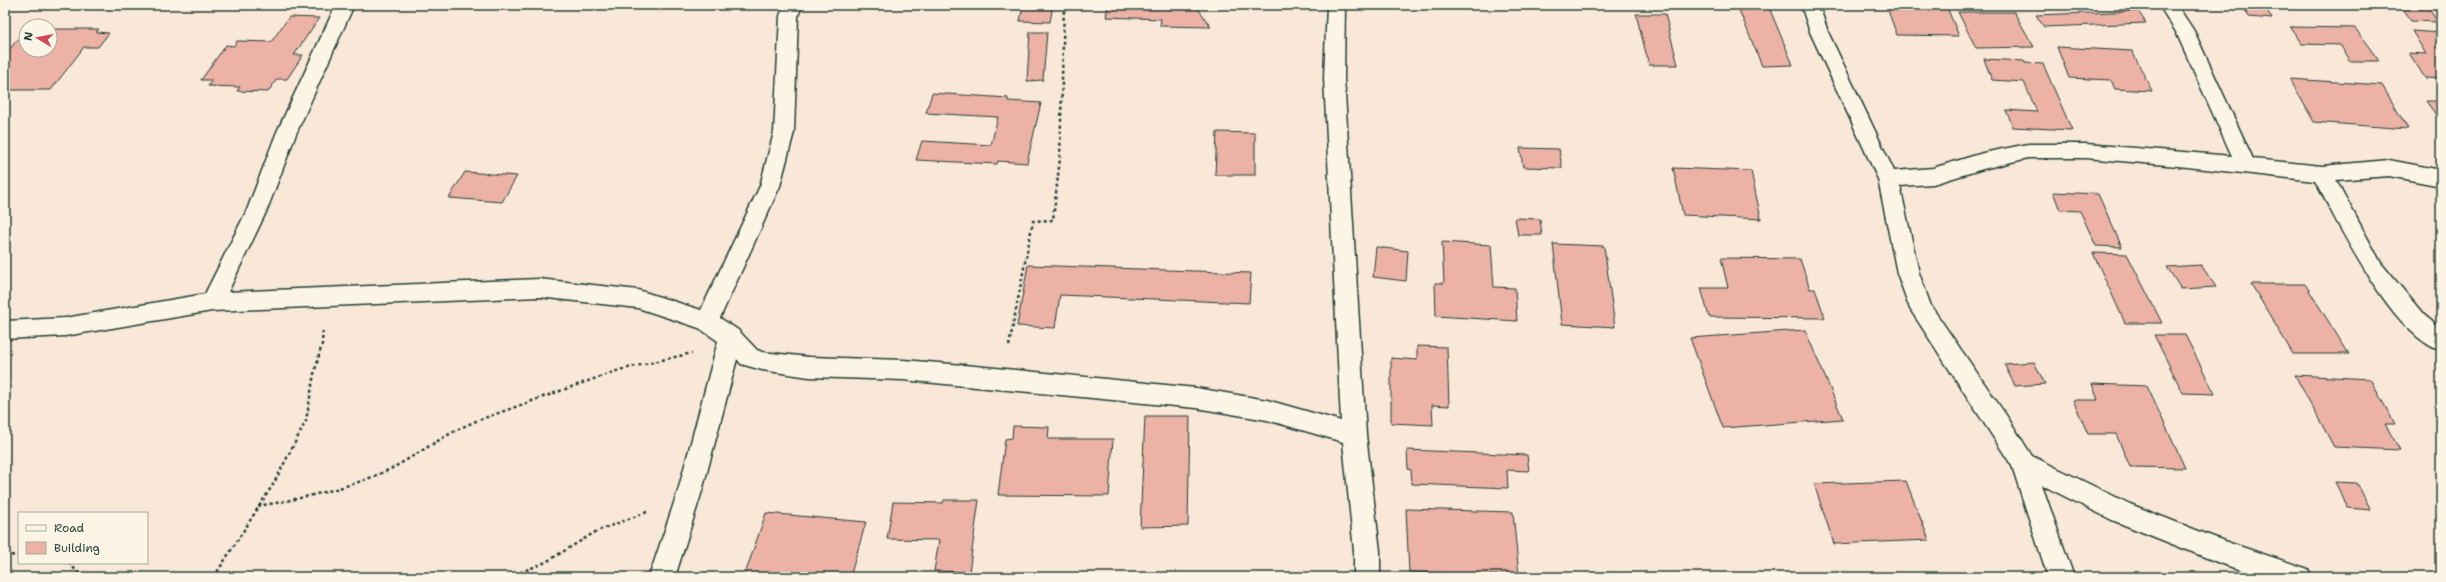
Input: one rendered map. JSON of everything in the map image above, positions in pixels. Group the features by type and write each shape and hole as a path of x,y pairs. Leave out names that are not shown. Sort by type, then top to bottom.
{"street":[{"path":"212,302 257,210 286,134 345,5"},
{"path":"708,321 770,186 784,132 790,16 793,5"},
{"path":"1336,5 1334,78 1354,434 1367,550 1367,577"},
{"path":"1810,5 1819,32 1888,179 1908,273 1921,309 2000,425 2023,463 2061,577"},
{"path":"2168,5 2185,31 2246,165"},
{"path":"1888,179 1933,176 1983,161 2028,151 2086,151 2246,165 2322,174 2390,168 2441,178"},
{"path":"2322,174 2373,269 2416,322 2441,342"},
{"path":"5,330 65,327 212,302 539,288 638,299 708,321 749,357 762,361 809,367 903,370 1196,398 1267,410 1354,434"},
{"path":"662,577 685,507 730,341"},
{"path":"2023,463 2121,512 2222,552 2299,577"}],"path":[{"path":"1003,380 1032,222 1053,220 1060,158 1064,5"},
{"path":"214,577 274,483 306,421 314,374 322,344 324,316 319,298"},
{"path":"258,506 286,502 369,478 395,467 458,428 557,390 620,370 730,341"},
{"path":"509,577 546,562 597,531 641,513 685,507"},
{"path":"5,556 18,555"},
{"path":"71,564 82,577"}],"building":[{"path":"1023,5 1053,5 1050,22 1020,21"},
{"path":"1108,5 1200,5 1199,10 1211,27 1160,26 1161,19 1106,17"},
{"path":"1737,5 1768,5 1793,65 1762,66"},
{"path":"1886,5 1946,5 1959,36 1897,35"},
{"path":"2242,5 2265,7 2272,19 2249,17"},
{"path":"2399,5 2426,5 2438,22 2411,21"},
{"path":"2138,11 2146,23 2044,27 2036,15"},
{"path":"1958,12 2014,12 2034,47 1976,48"},
{"path":"1636,14 1665,14 1678,65 1649,65"},
{"path":"289,17 319,18 294,55 303,55 287,79 277,79 268,92 237,91 240,87 208,86 212,80 201,80 226,45 234,46 237,41 271,42"},
{"path":"2290,27 2355,28 2379,61 2351,61 2340,45 2302,44"},
{"path":"58,29 99,29 96,32 109,33 98,47 84,47 51,90 5,90 5,55 17,40 18,58 58,58"},
{"path":"2412,31 2441,33 2441,79 2425,78 2409,53 2426,54"},
{"path":"1030,32 1047,32 1043,80 1027,81"},
{"path":"2057,47 2132,51 2152,91 2115,89 2111,80 2069,78"},
{"path":"1984,59 2024,61 2025,63 2043,64 2072,130 2013,127 2006,110 2037,112 2024,82 1992,80"},
{"path":"2290,79 2382,85 2408,129 2314,122"},
{"path":"932,93 1008,98 1008,101 1041,103 1027,163 998,161 997,164 916,160 922,141 991,145 998,117 926,113"},
{"path":"2426,101 2441,101 2441,122"},
{"path":"1217,132 1255,133 1255,175 1215,175"},
{"path":"1520,148 1559,149 1562,168 1523,167"},
{"path":"1673,168 1751,171 1761,219 1683,215"},
{"path":"465,172 517,176 502,202 449,198"},
{"path":"2053,192 2098,194 2122,247 2096,246 2080,211 2060,210"},
{"path":"1515,218 1540,219 1542,235 1518,235"},
{"path":"1442,242 1491,245 1494,287 1515,288 1517,321 1436,316 1435,283 1444,283"},
{"path":"1553,244 1604,246 1615,327 1562,324"},
{"path":"1376,247 1408,251 1406,281 1373,277"},
{"path":"2093,253 2127,254 2162,323 2125,323"},
{"path":"1721,258 1800,259 1810,289 1815,289 1825,318 1709,317 1701,288 1728,288"},
{"path":"1028,265 1251,273 1249,303 1060,295 1055,328 1017,326"},
{"path":"2201,265 2216,287 2181,289 2167,267"},
{"path":"2251,284 2305,284 2349,354 2293,354"},
{"path":"1805,330 1843,419 1723,428 1690,338"},
{"path":"2154,335 2185,335 2215,394 2183,393"},
{"path":"1417,346 1447,347 1449,406 1432,405 1433,425 1391,423 1391,358 1417,360"},
{"path":"2034,362 2045,384 2015,386 2004,364"},
{"path":"2295,375 2370,379 2395,424 2385,424 2400,450 2334,447"},
{"path":"2092,384 2147,386 2185,468 2130,467 2116,434 2088,434 2073,400 2098,400"},
{"path":"1145,416 1190,416 1188,526 1140,527"},
{"path":"1013,426 1049,427 1048,439 1113,439 1109,496 998,495 1005,439 1012,438"},
{"path":"1407,450 1527,455 1529,471 1507,470 1508,488 1412,484 1411,470 1408,469"},
{"path":"1906,481 1929,540 1834,544 1814,484"},
{"path":"2335,482 2357,483 2371,510 2348,508"},
{"path":"944,500 979,500 969,572 934,571 939,540 887,539 893,502 943,503"},
{"path":"1406,509 1513,512 1519,576 1409,572"},
{"path":"766,513 866,522 850,577 744,577"}]}
